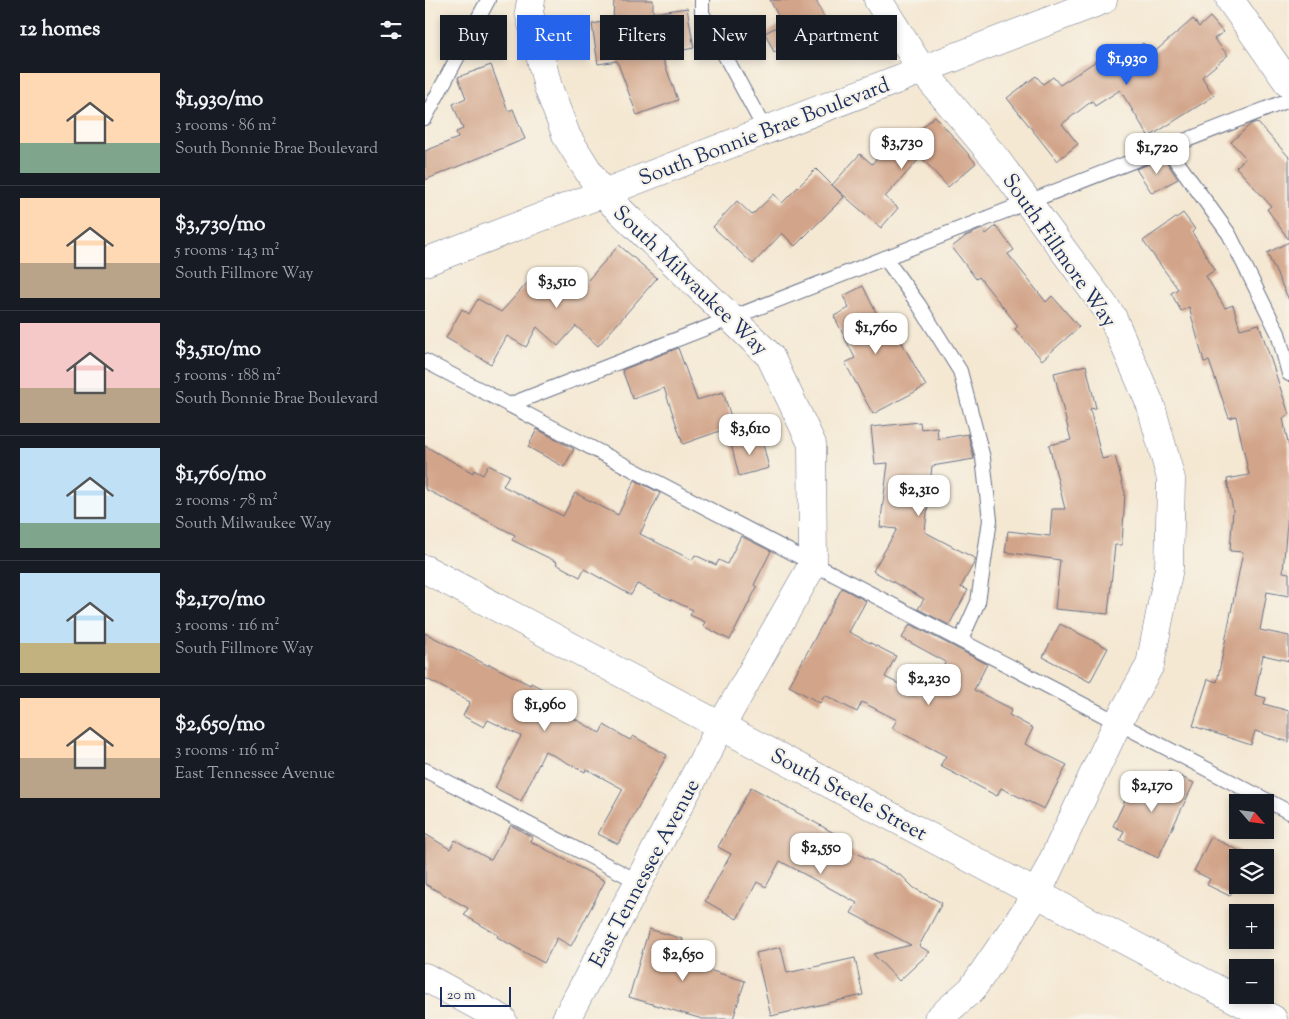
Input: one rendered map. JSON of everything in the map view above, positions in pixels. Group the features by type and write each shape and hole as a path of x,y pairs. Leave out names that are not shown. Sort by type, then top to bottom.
{"street":[{"name":"South Milwaukee Way","path":"531,0 529,12 548,87 567,137 602,194 770,356 812,444 813,564"},
{"name":"South Fillmore Way","path":"878,0 922,70 996,159 1112,316 1151,406 1171,479 1169,568 1150,665 1118,722 1037,894 972,989 938,1019"},
{"name":"South Bonnie Brae Boulevard","path":"425,262 922,70 1060,7 1103,0"},
{"path":"1230,0 1289,84"},
{"path":"721,726 813,564"},
{"name":"South Steele Street","path":"425,569 1273,1019"},
{"name":"East Tennessee Avenue","path":"566,1019 721,726"},
{"path":"425,977 502,1019"}],"lane":[{"path":"425,118 488,0"},
{"path":"702,0 702,13 765,130"},
{"path":"509,405 1289,100"},
{"path":"1167,148 1229,234 1279,333 1289,374"},
{"path":"885,258 919,305 960,372 983,458 990,520 978,602 961,640"},
{"path":"425,361 1289,810"},
{"path":"425,770 639,882"}],"building":[{"path":"614,0 653,0 653,13 687,8 694,48 684,50 684,15 613,15"},
{"path":"770,0 816,0 823,15 778,15"},
{"path":"1210,17 1223,32 1214,39 1228,55 1202,77 1214,96 1149,137 1120,90 1095,106 1092,101 1062,124 1078,144 1057,161 1007,98 1036,76 1043,84 1053,77 1060,85 1111,51 1119,63 1143,43 1152,54 1193,19 1199,27"},
{"path":"600,22 600,60 663,60 678,100 637,115 617,61 598,64 592,24"},
{"path":"776,27 776,51 774,52 766,35 766,32"},
{"path":"491,65 508,111 513,109 525,139 425,180 425,151 458,138 456,132 463,129 453,104 466,98 458,77"},
{"path":"935,116 976,163 948,187 921,157 885,197 898,208 881,228 832,185 860,154 872,164 887,146 895,152"},
{"path":"1257,122 1289,157 1289,240 1267,209 1271,206 1236,167 1246,158 1231,142 1251,124"},
{"path":"1164,158 1178,179 1152,193 1136,169"},
{"path":"816,169 844,197 795,246 782,233 753,264 713,227 737,201 752,215 774,194 782,203"},
{"path":"1183,213 1195,229 1192,232 1215,270 1206,276 1225,308 1233,305 1240,329 1259,324 1289,414 1283,418 1289,448 1289,497 1283,572 1289,573 1289,596 1267,592 1260,630 1289,636 1289,661 1263,655 1255,695 1266,698 1264,704 1289,711 1289,742 1255,731 1251,745 1193,726 1208,679 1217,682 1243,552 1230,551 1233,510 1227,479 1249,475 1236,416 1229,418 1209,361 1204,362 1189,307 1181,311 1171,293 1178,289 1143,241"},
{"path":"996,226 1014,250 1008,254 1046,302 1052,296 1079,327 1042,360 1015,329 1018,326 979,277 976,279 952,247 966,236 982,229 986,234"},
{"path":"1289,242 1289,300 1267,253"},
{"path":"619,245 657,278 598,346 576,326 558,346 537,327 526,347 507,336 491,364 446,338 462,309 469,314 478,299 501,312 530,280 544,292 562,273 580,289"},
{"path":"863,286 889,339 897,334 926,386 873,414 845,363 855,358 834,316 849,308 843,296"},
{"path":"678,348 697,400 723,392 734,426 683,444 664,388 633,399 622,370"},
{"path":"1086,365 1096,408 1090,409 1102,459 1115,456 1125,493 1122,545 1115,545 1108,614 1055,609 1060,560 1005,552 1008,531 1050,536 1052,509 1065,509 1049,445 1071,440 1054,373"},
{"path":"920,422 921,429 937,427 938,439 968,434 974,459 932,466 925,532 976,559 961,587 968,590 949,625 918,609 924,599 873,571 897,529 880,527 888,463 875,464 871,427"},
{"path":"537,429 574,449 564,467 528,447"},
{"path":"761,436 769,468 739,476 731,444"},
{"path":"425,446 473,473 474,470 483,475 488,465 509,475 503,486 563,516 575,493 618,515 635,480 660,493 640,534 692,560 695,555 716,565 719,560 727,564 741,536 771,551 754,585 757,587 730,640 703,626 705,622 690,615 693,610 637,584 631,595 584,569 580,577 556,564 557,562 512,540 515,535 425,489"},
{"path":"842,588 866,601 849,632 896,656 885,677 931,700 948,668 944,665 946,662 902,638 910,624 987,664 974,690 1012,709 1009,715 1033,728 1025,744 1067,765 1044,809 1001,788 997,796 940,766 946,756 892,728 897,720 862,702 857,712 825,695 820,703 789,686"},
{"path":"1060,624 1108,648 1090,682 1043,657"},
{"path":"425,633 489,666 489,664 530,685 531,683 573,705 568,715 600,733 604,725 630,740 633,736 667,755 618,844 598,834 623,789 586,769 585,772 545,751 521,801 495,788 521,736 488,720 484,727 463,716 470,702 425,678"},
{"path":"1169,771 1194,783 1158,858 1120,840 1124,831 1113,826 1135,780 1159,791"},
{"path":"751,787 852,843 849,849 903,877 914,888 942,903 919,946 930,952 899,981 873,954 911,945 851,913 857,903 780,861 766,887 757,882 737,919 705,901 731,854 718,847"},
{"path":"511,825 532,837 530,841 605,881 571,946 557,938 544,963 497,937 498,935 464,915 468,908 425,884 425,834 450,849 455,840 491,860"},
{"path":"1211,837 1236,849 1229,849 1230,896 1207,885 1210,879 1194,871"},
{"path":"649,929 683,939 676,960 745,981 733,1019 702,1019 629,997"},
{"path":"781,947 787,973 855,958 863,995 771,1016 756,953"}]}
